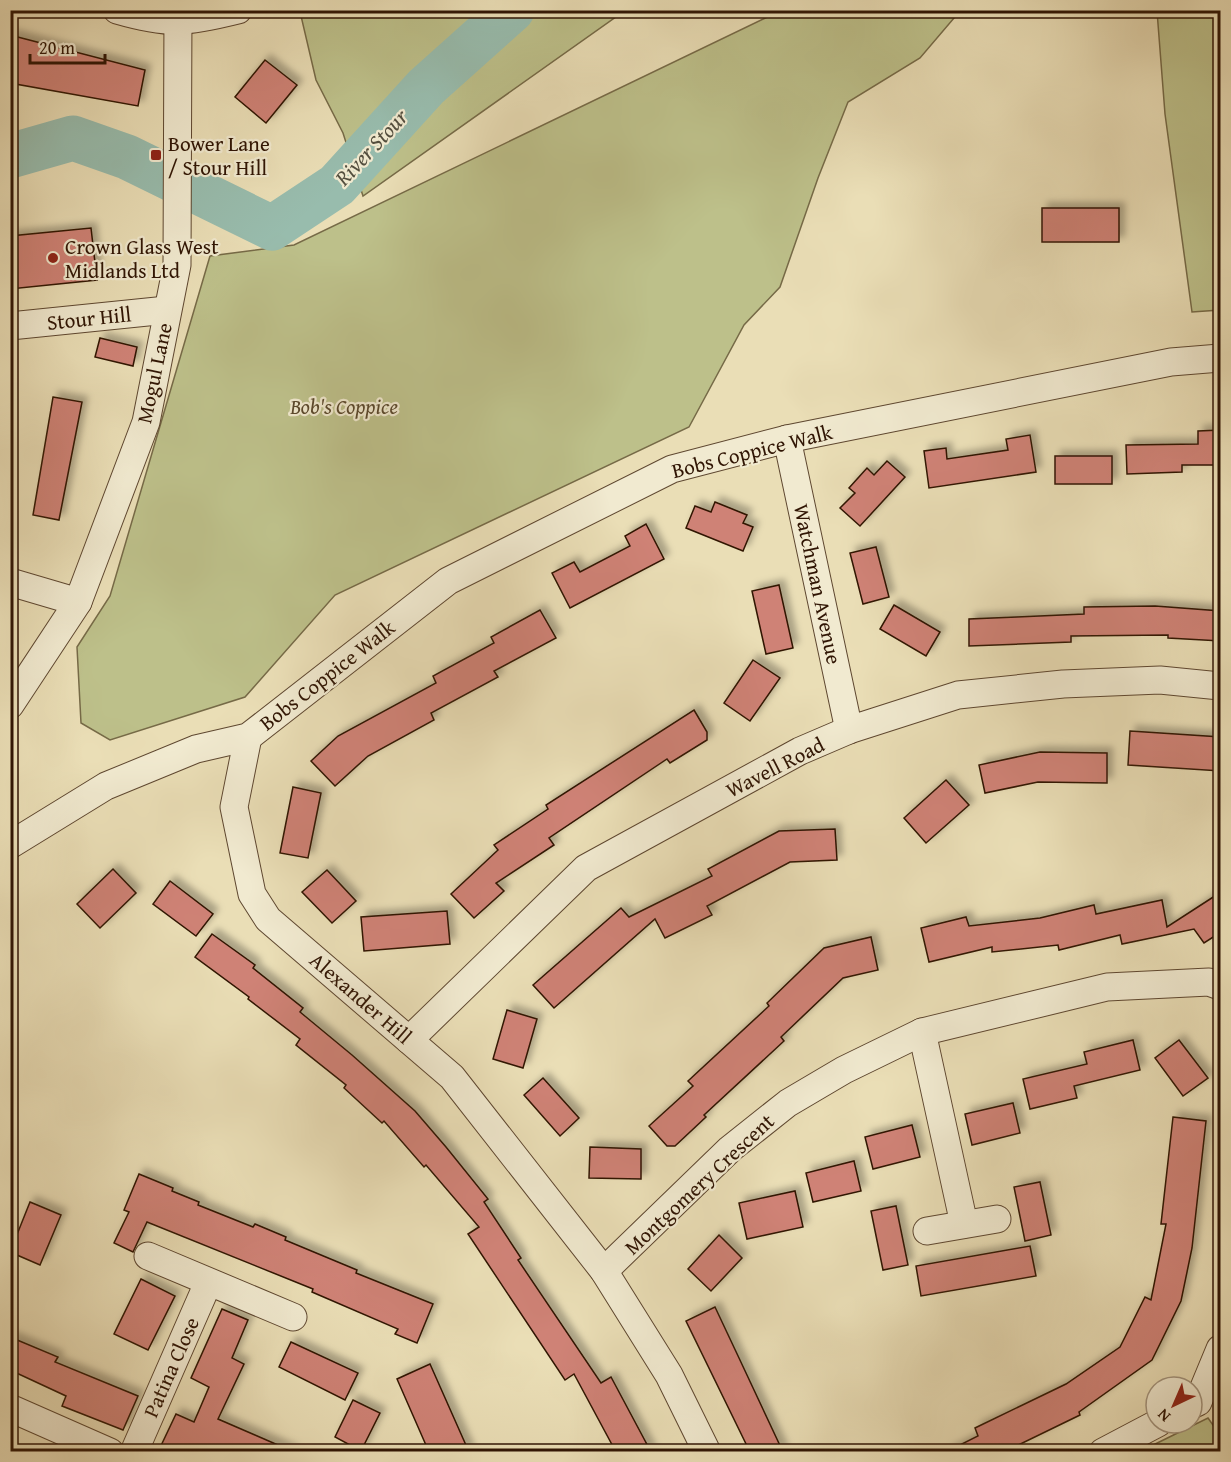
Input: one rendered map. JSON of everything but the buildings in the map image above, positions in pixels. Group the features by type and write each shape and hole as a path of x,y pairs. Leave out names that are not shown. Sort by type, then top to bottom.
{"street":[{"path":"117,10 154,21 238,10"},
{"name":"Mogul Lane","path":"10,705 78,602 146,422 177,265 178,17"},
{"name":"Stour Hill","path":"10,326 167,310"},
{"name":"Bobs Coppice Walk","path":"248,737 448,580 672,469 787,439 1171,362 1221,358"},
{"name":"Watchman Avenue","path":"787,439 849,729"},
{"path":"10,582 78,602"},
{"name":"Wavell Road","path":"410,1040 586,868 800,751 849,729 958,695 1063,684 1160,680 1221,686"},
{"path":"10,845 106,786 196,749 248,737"},
{"name":"Alexander Hill","path":"248,737 234,807 252,894 268,918 452,1077 604,1271 669,1375 706,1452"},
{"name":"Montgomery Crescent","path":"604,1271 730,1149 788,1103 843,1070 922,1032 1107,987 1209,982 1221,986"},
{"path":"922,1032 964,1224"},
{"path":"927,1230 997,1220"},
{"path":"148,1256 293,1317"},
{"name":"Patina Close","path":"134,1452 208,1283"},
{"path":"1204,1388 1221,1348"},
{"path":"12,1415 110,1452"},
{"path":"1103,1452 1144,1430"}],"green space":[{"path":"312,10 630,11 616,17 363,196 343,133 316,80 301,16"},
{"name":"Bob's Coppice","path":"782,10 960,11 920,58 848,102 818,178 780,287 744,325 689,427 335,595 245,697 110,740 81,723 77,647 110,596 210,256 294,245"},
{"path":"1157,11 1220,11 1220,310 1192,312 1165,114"},
{"path":"1208,1418 1220,1435 1220,1451 1141,1451 1173,1435 1204,1435 1204,1420"}],"waterway":[{"name":"River Stour","path":"10,156 73,138 127,157 272,228 337,185 426,87 512,10"}],"place":[{"name":"Bower Lane / Stour Hill","path":"156,155"},
{"name":"Crown Glass West Midlands Ltd","path":"53,258"}]}
